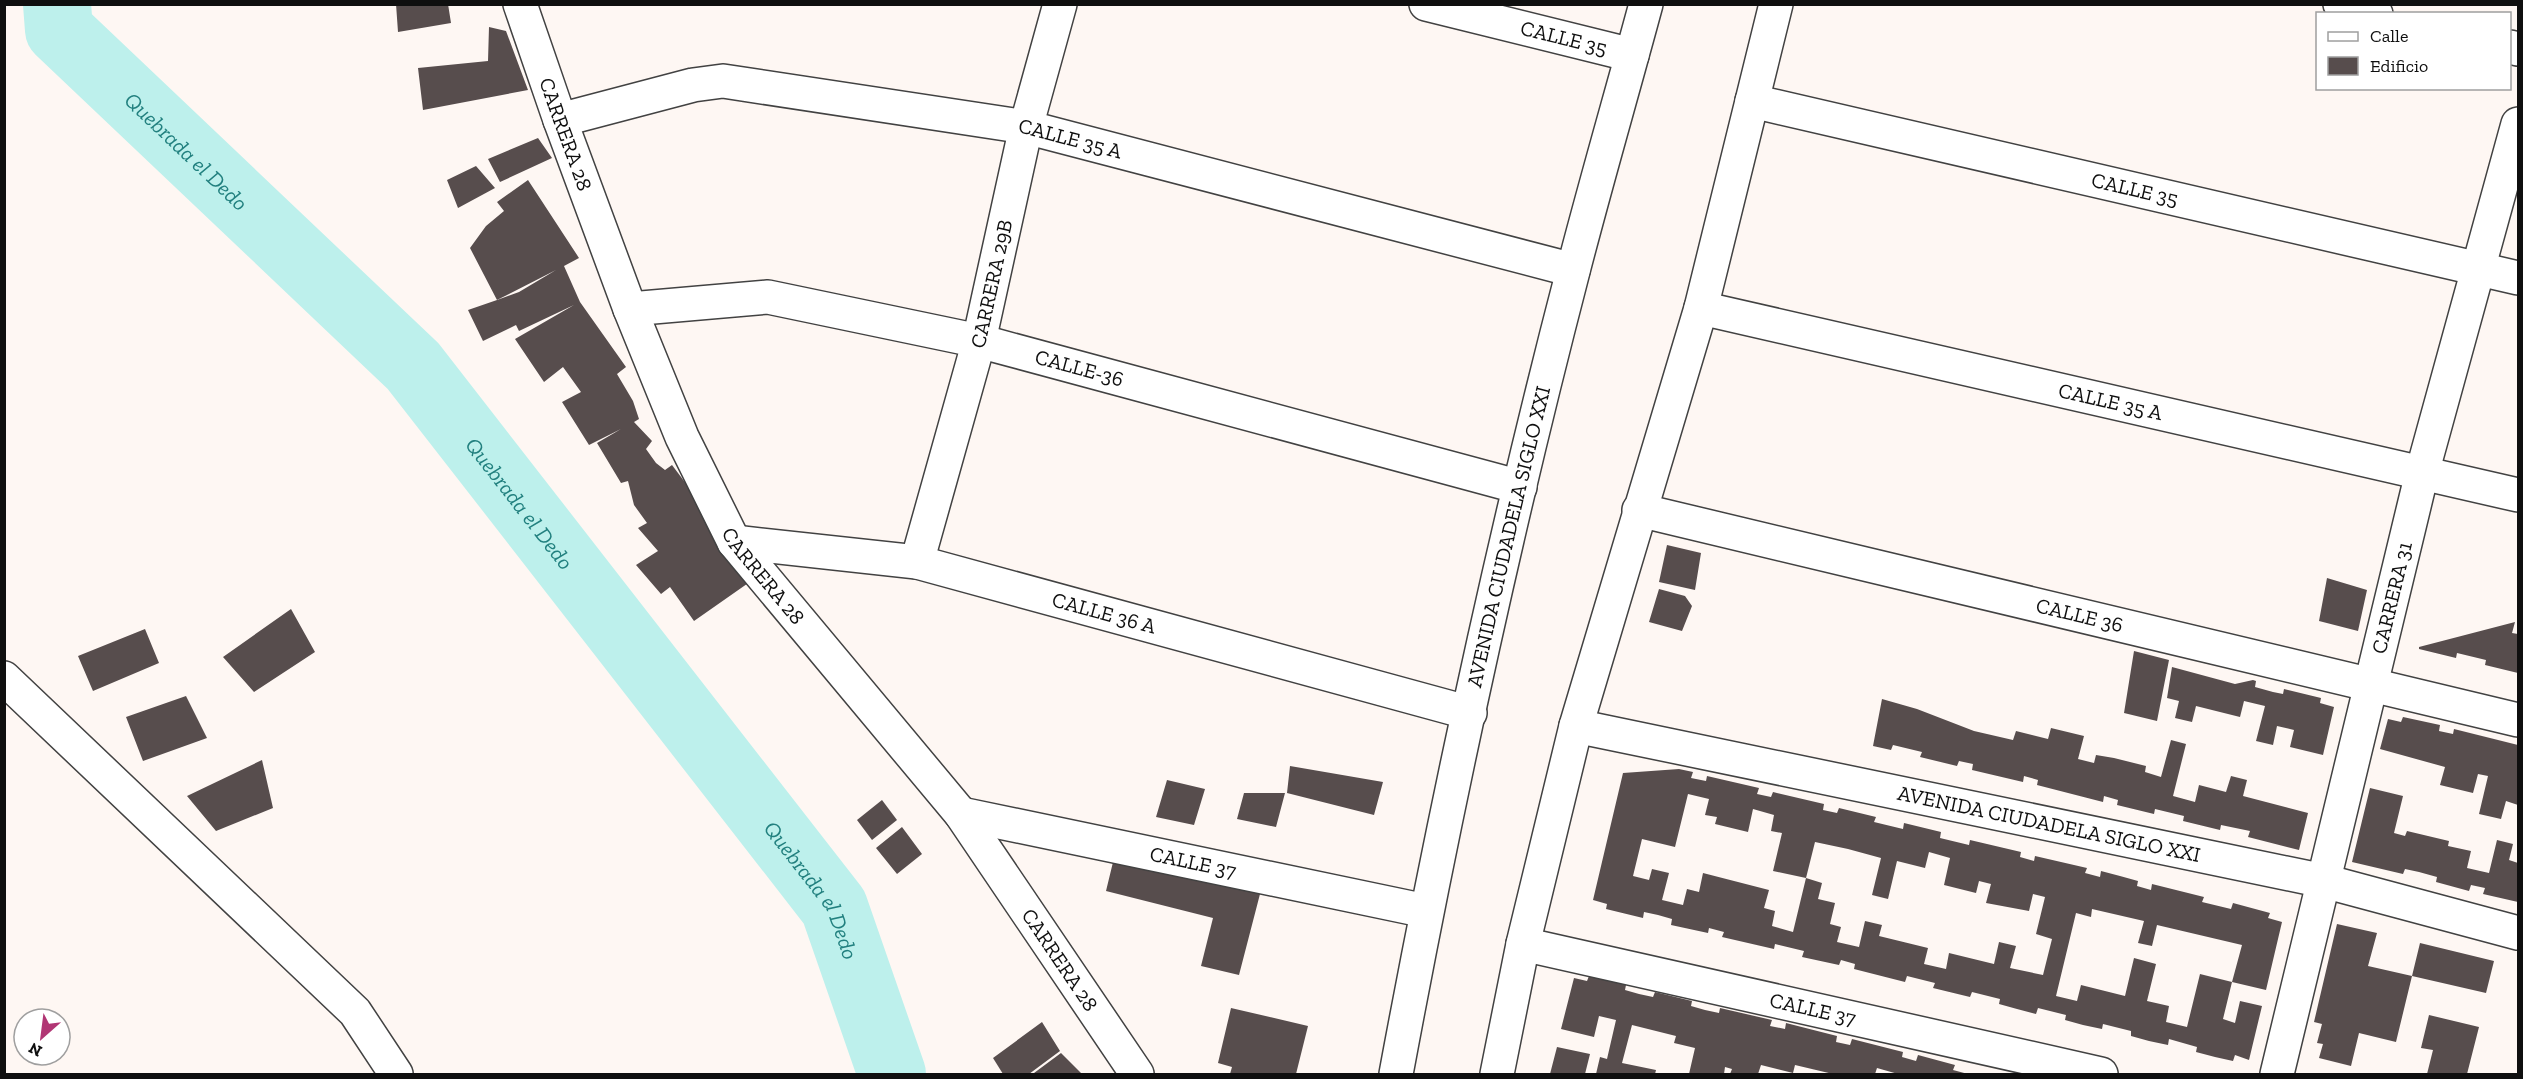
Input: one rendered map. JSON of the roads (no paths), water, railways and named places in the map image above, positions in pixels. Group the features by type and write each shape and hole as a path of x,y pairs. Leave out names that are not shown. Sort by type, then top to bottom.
{"street":[{"name":"CARRERA 28","path":"520,4 630,309 682,437 734,542 961,814 1137,1074"},
{"name":"CARRERA 29B","path":"917,562 979,341 1026,128 1060,4"},
{"name":"CALLE 35","path":"1426,4 1632,55"},
{"name":"AVENIDA CIUDADELA SIGLO XXI","path":"1396,1074 1426,911 1520,487 1573,270 1646,4"},
{"path":"1497,1074 1523,944 1576,726 1701,308 1776,4"},
{"path":"2340,4 2369,12"},
{"name":"CALLE 35 A","path":"560,120 693,85 723,81 1026,128 1573,270"},
{"name":"CALLE 35","path":"1752,101 2518,278"},
{"name":"CARRERA 31","path":"2277,1074 2422,473 2518,124"},
{"name":"CALLE-36","path":"630,309 768,297 979,341 1520,487"},
{"name":"CALLE 35 A","path":"1701,308 2518,495"},
{"name":"CALLE 36","path":"1639,510 2518,720"},
{"name":"CALLE 36 A","path":"734,542 917,562 1470,713"},
{"path":"4,678 355,1012 396,1074"},
{"name":"AVENIDA CIUDADELA SIGLO XXI","path":"1576,726 2324,881 2518,933"},
{"name":"CALLE 37","path":"961,814 1426,911"},
{"name":"CALLE 37","path":"1523,944 2101,1074"}],"waterway":[{"name":"Quebrada el Dedo","path":"57,4 59,30 413,366 834,907 892,1074"}]}
